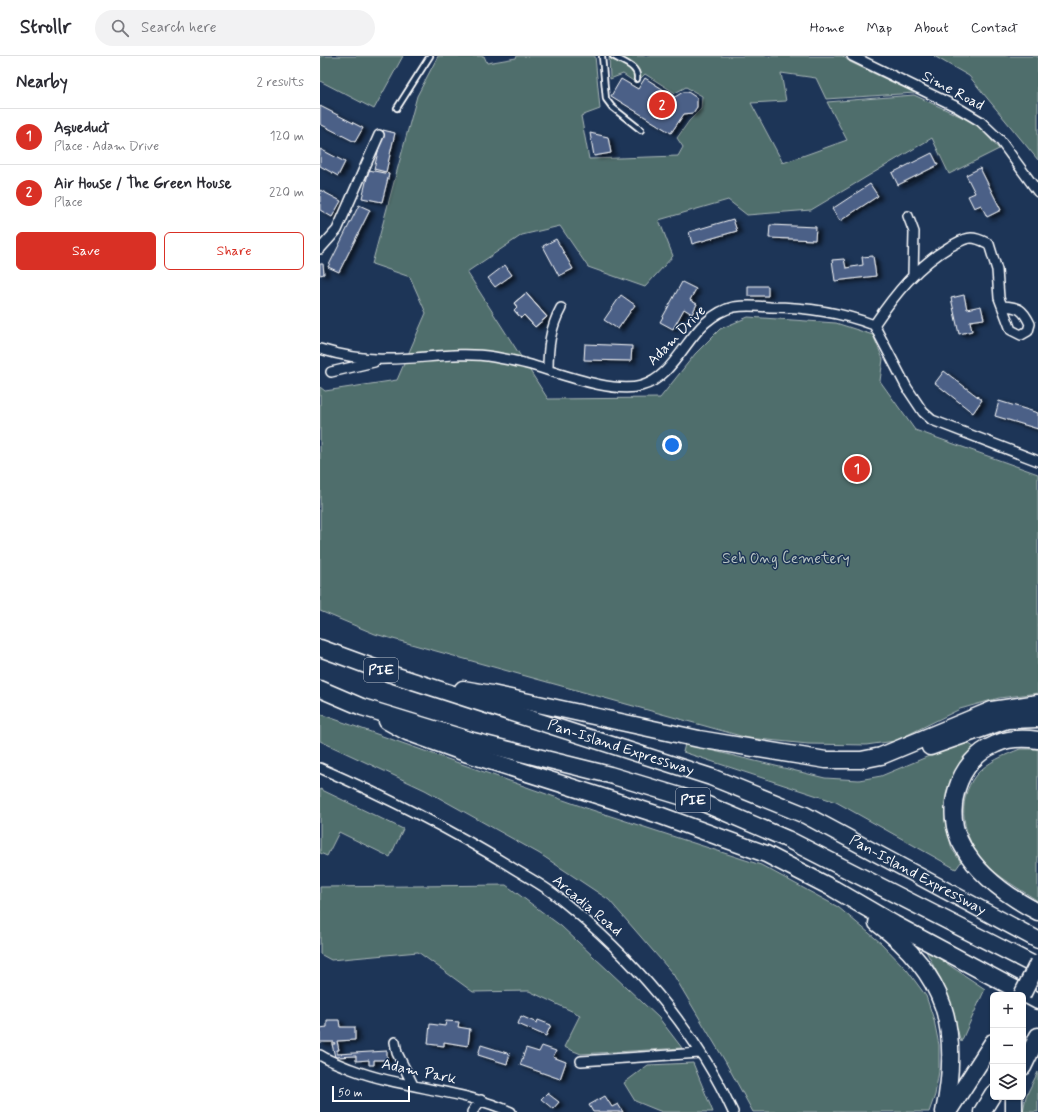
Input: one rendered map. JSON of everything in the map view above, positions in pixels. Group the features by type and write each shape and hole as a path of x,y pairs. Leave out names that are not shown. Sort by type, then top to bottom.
{"highway":[{"name":"Pan-Island Expressway","path":"320,648 444,691 711,777 806,814 1038,940"},
{"name":"Pan-Island Expressway","path":"320,689 362,707 473,741 610,775 703,804 787,839 1038,967"},
{"path":"444,691 469,689 680,736 826,760 861,760 881,756 992,710 1038,703"},
{"path":"362,707 407,732 730,839 766,854 834,889 894,924 1038,1001"},
{"path":"881,756 889,758 915,753 969,732 1007,720 1038,719"},
{"path":"1038,740 1018,739 1007,741 986,749 968,767 956,791 953,807 953,820 956,832 963,848 972,860 992,881 1015,901 1038,912"},
{"path":"834,889 903,944 918,961 937,989 944,1005 951,1039 949,1089 944,1112"},
{"path":"1025,991 1038,963"},
{"path":"1025,991 1038,971"},
{"path":"1026,1040 1038,1022"},
{"path":"1024,1064 1038,1036"},
{"path":"948,1112 990,1047"},
{"path":"982,1112 990,1099"},
{"path":"1014,1100 1014,1112"}],"street":[{"name":"Sime Road","path":"852,56 955,106 980,121 1000,140 1038,192"},
{"path":"320,249 337,230 379,135"},
{"path":"908,216 914,232 913,275"},
{"path":"1002,306 999,298 993,254 988,244 980,240 970,238 961,240 938,253 913,275 887,305 874,325 907,388 923,412 932,420 1038,460"},
{"name":"Adam Drive","path":"320,349 342,355 389,359 460,355 492,357 526,363 602,384 625,387 641,386 650,382 669,368 705,323 717,314 739,307 782,307 826,311 855,317 874,325"},
{"path":"548,370 550,339 553,322 561,308"},
{"name":"Adam Drive","path":"332,372 389,359"},
{"name":"Arcadia Road","path":"320,768 467,840 558,896 612,943 673,1012 722,1089 733,1112"},
{"path":"395,1042 397,1054 413,1085"},
{"path":"581,1061 700,1053"},
{"name":"Adam Park","path":"321,1056 362,1073 390,1082 413,1085 481,1100 511,1112"},
{"path":"472,1112 481,1100"}],"lane":[{"path":"397,108 430,56"},
{"path":"602,56 606,99 617,111 641,130"},
{"path":"613,56 635,69 638,75 637,80"}],"green space":[{"path":"320,56 403,56 374,109 320,81"},
{"name":"Seh Ong Cemetery","path":"438,56 484,56 487,63 516,58 517,56 595,56 600,109 581,116 589,159 678,156 683,147 677,138 689,121 701,109 702,96 686,87 675,93 645,74 636,83 623,74 610,79 609,56 843,56 850,62 915,93 826,99 816,78 781,73 786,101 751,103 783,163 847,140 827,102 914,95 977,124 999,149 949,174 932,138 811,210 747,215 728,200 659,220 673,256 645,287 588,267 560,226 522,235 467,272 548,399 660,398 695,354 720,329 748,317 836,323 873,335 883,359 880,381 915,430 1038,474 1038,693 999,698 960,709 895,741 866,745 808,744 748,738 375,634 320,611 320,387 325,391 397,380 426,313 410,277 372,264 417,96"},
{"path":"934,56 1038,56 1038,160 969,76"},
{"path":"320,714 586,808 761,865 838,907 881,943 907,970 926,996 934,1020 939,1045 939,1071 935,1095 929,1112 753,1112 725,1061 673,974 609,900 540,854 425,790 320,741"},
{"path":"965,741 975,748 961,765 947,790 945,821 952,849 961,862 956,869 836,802 683,752 685,744 825,778 859,780 881,776"},
{"path":"1020,749 1038,749 1038,901 1003,878 984,862 971,842 964,820 965,796 969,785 976,775 985,766 1002,756"},
{"path":"320,789 403,829 390,857 339,832 327,856 320,853"},
{"path":"506,885 561,926 659,1018 682,1048 581,1054 564,1047 580,1015 529,991 473,992 418,952 331,960 320,954 320,887"},
{"path":"925,949 985,989 961,1042 946,991"},
{"path":"693,1063 713,1112 662,1112 635,1101 624,1083 648,1065"},
{"path":"1038,1072 1038,1112 1023,1112 1026,1096"}],"building":[{"path":"645,78 675,97 683,92 688,92 697,98 697,107 693,113 684,114 671,133 611,96 621,79 638,89"},
{"path":"320,106 363,128 355,142 320,124"},
{"path":"383,130 395,133 386,172 374,169"},
{"path":"590,133 608,137 611,153 594,156"},
{"path":"320,149 345,162 338,176 320,166"},
{"path":"932,153 938,165 898,185 892,173"},
{"path":"980,168 1001,210 987,217 981,205 974,208 968,196 975,193 966,175"},
{"path":"369,170 389,174 382,202 362,198"},
{"path":"870,184 878,196 840,221 832,209"},
{"path":"320,190 341,201 332,217 320,210"},
{"path":"359,205 370,210 339,272 328,267"},
{"path":"733,219 737,231 692,244 689,232"},
{"path":"770,225 816,227 815,240 769,238"},
{"path":"556,239 573,269 559,276 543,246"},
{"path":"873,256 876,276 835,281 832,260 844,259 846,268 863,265 862,257"},
{"path":"320,264 323,264 324,274 320,275"},
{"path":"505,265 512,275 495,287 488,278"},
{"path":"682,282 696,289 690,300 697,304 692,314 684,309 673,329 660,322"},
{"path":"748,286 768,286 768,296 748,296"},
{"path":"526,293 547,317 535,327 524,315 521,318 514,310 517,307 514,303"},
{"path":"526,293 547,317 535,327 524,315 521,318 514,310 517,307 514,303"},
{"path":"621,295 635,305 618,329 604,320"},
{"path":"964,295 967,309 981,306 984,319 970,321 972,331 959,334 951,298"},
{"path":"585,344 632,346 631,361 584,360"},
{"path":"944,371 982,400 973,413 935,383"},
{"path":"999,401 1038,413 1038,429 995,416"},
{"path":"521,1016 537,1023 538,1020 551,1025 546,1036 518,1024"},
{"path":"327,1020 339,1020 340,1027 355,1027 355,1040 337,1041 339,1050 337,1050 337,1054 387,1051 387,1060 374,1060 374,1065 369,1065 369,1060 356,1061 356,1056 335,1057 332,1044 335,1044 334,1042 320,1042 320,1028 327,1027"},
{"path":"446,1021 459,1022 458,1027 470,1029 468,1046 444,1042 444,1046 428,1044 430,1024 445,1026"},
{"path":"481,1045 510,1054 507,1064 478,1055"},
{"path":"542,1046 556,1051 553,1057 566,1062 560,1079 520,1065 526,1048 539,1052"},
{"path":"547,1093 559,1102 553,1109 541,1099"},
{"path":"605,1096 612,1107 618,1104 623,1112 593,1112 589,1105"}],"place":[{"name":"Air House / The Green House","path":"662,105"},
{"name":"Aqueduct","path":"857,469"}]}
